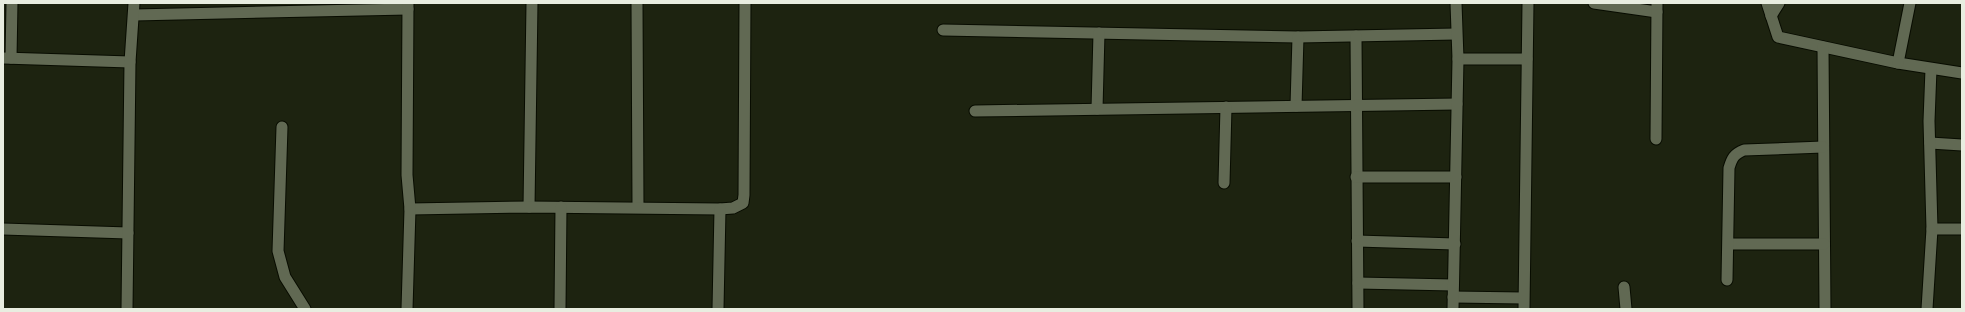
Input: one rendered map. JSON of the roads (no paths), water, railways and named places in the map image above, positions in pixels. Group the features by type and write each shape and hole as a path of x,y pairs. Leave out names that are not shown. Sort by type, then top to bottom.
{"street":[{"path":"12,3 7,58 130,62"},
{"path":"127,309 130,62 134,3"},
{"path":"529,207 532,3"},
{"path":"637,3 638,207"},
{"path":"410,210 529,207 638,207 720,210 733,208 743,203 745,3"},
{"path":"1453,309 1458,59 1456,3"},
{"path":"1453,297 1524,304 1528,3"},
{"path":"1594,3 1657,8 1656,139"},
{"path":"1767,3 1778,37 1898,63 1962,73"},
{"path":"1771,16 1779,3"},
{"path":"1898,63 1910,3"},
{"path":"134,15 408,6 407,175 410,210 407,309"},
{"path":"943,30 1298,37 1456,34"},
{"path":"1097,109 1099,33"},
{"path":"1356,36 1358,309"},
{"path":"1296,106 1298,37"},
{"path":"1823,47 1825,309"},
{"path":"1458,59 1527,59"},
{"path":"1927,309 1932,229 1930,144 1931,69"},
{"path":"975,111 1457,104"},
{"path":"1224,183 1226,107"},
{"path":"282,127 278,251 285,277 305,309"},
{"path":"1930,144 1962,144"},
{"path":"1727,280 1729,244 1729,168 1731,159 1735,153 1744,150 1824,147"},
{"path":"1356,177 1456,177"},
{"path":"560,309 561,207"},
{"path":"718,309 720,210"},
{"path":"3,229 128,233"},
{"path":"1932,229 1962,229"},
{"path":"1357,241 1455,244"},
{"path":"1729,244 1824,244"},
{"path":"1358,283 1453,285"},
{"path":"1624,287 1626,309"}]}
